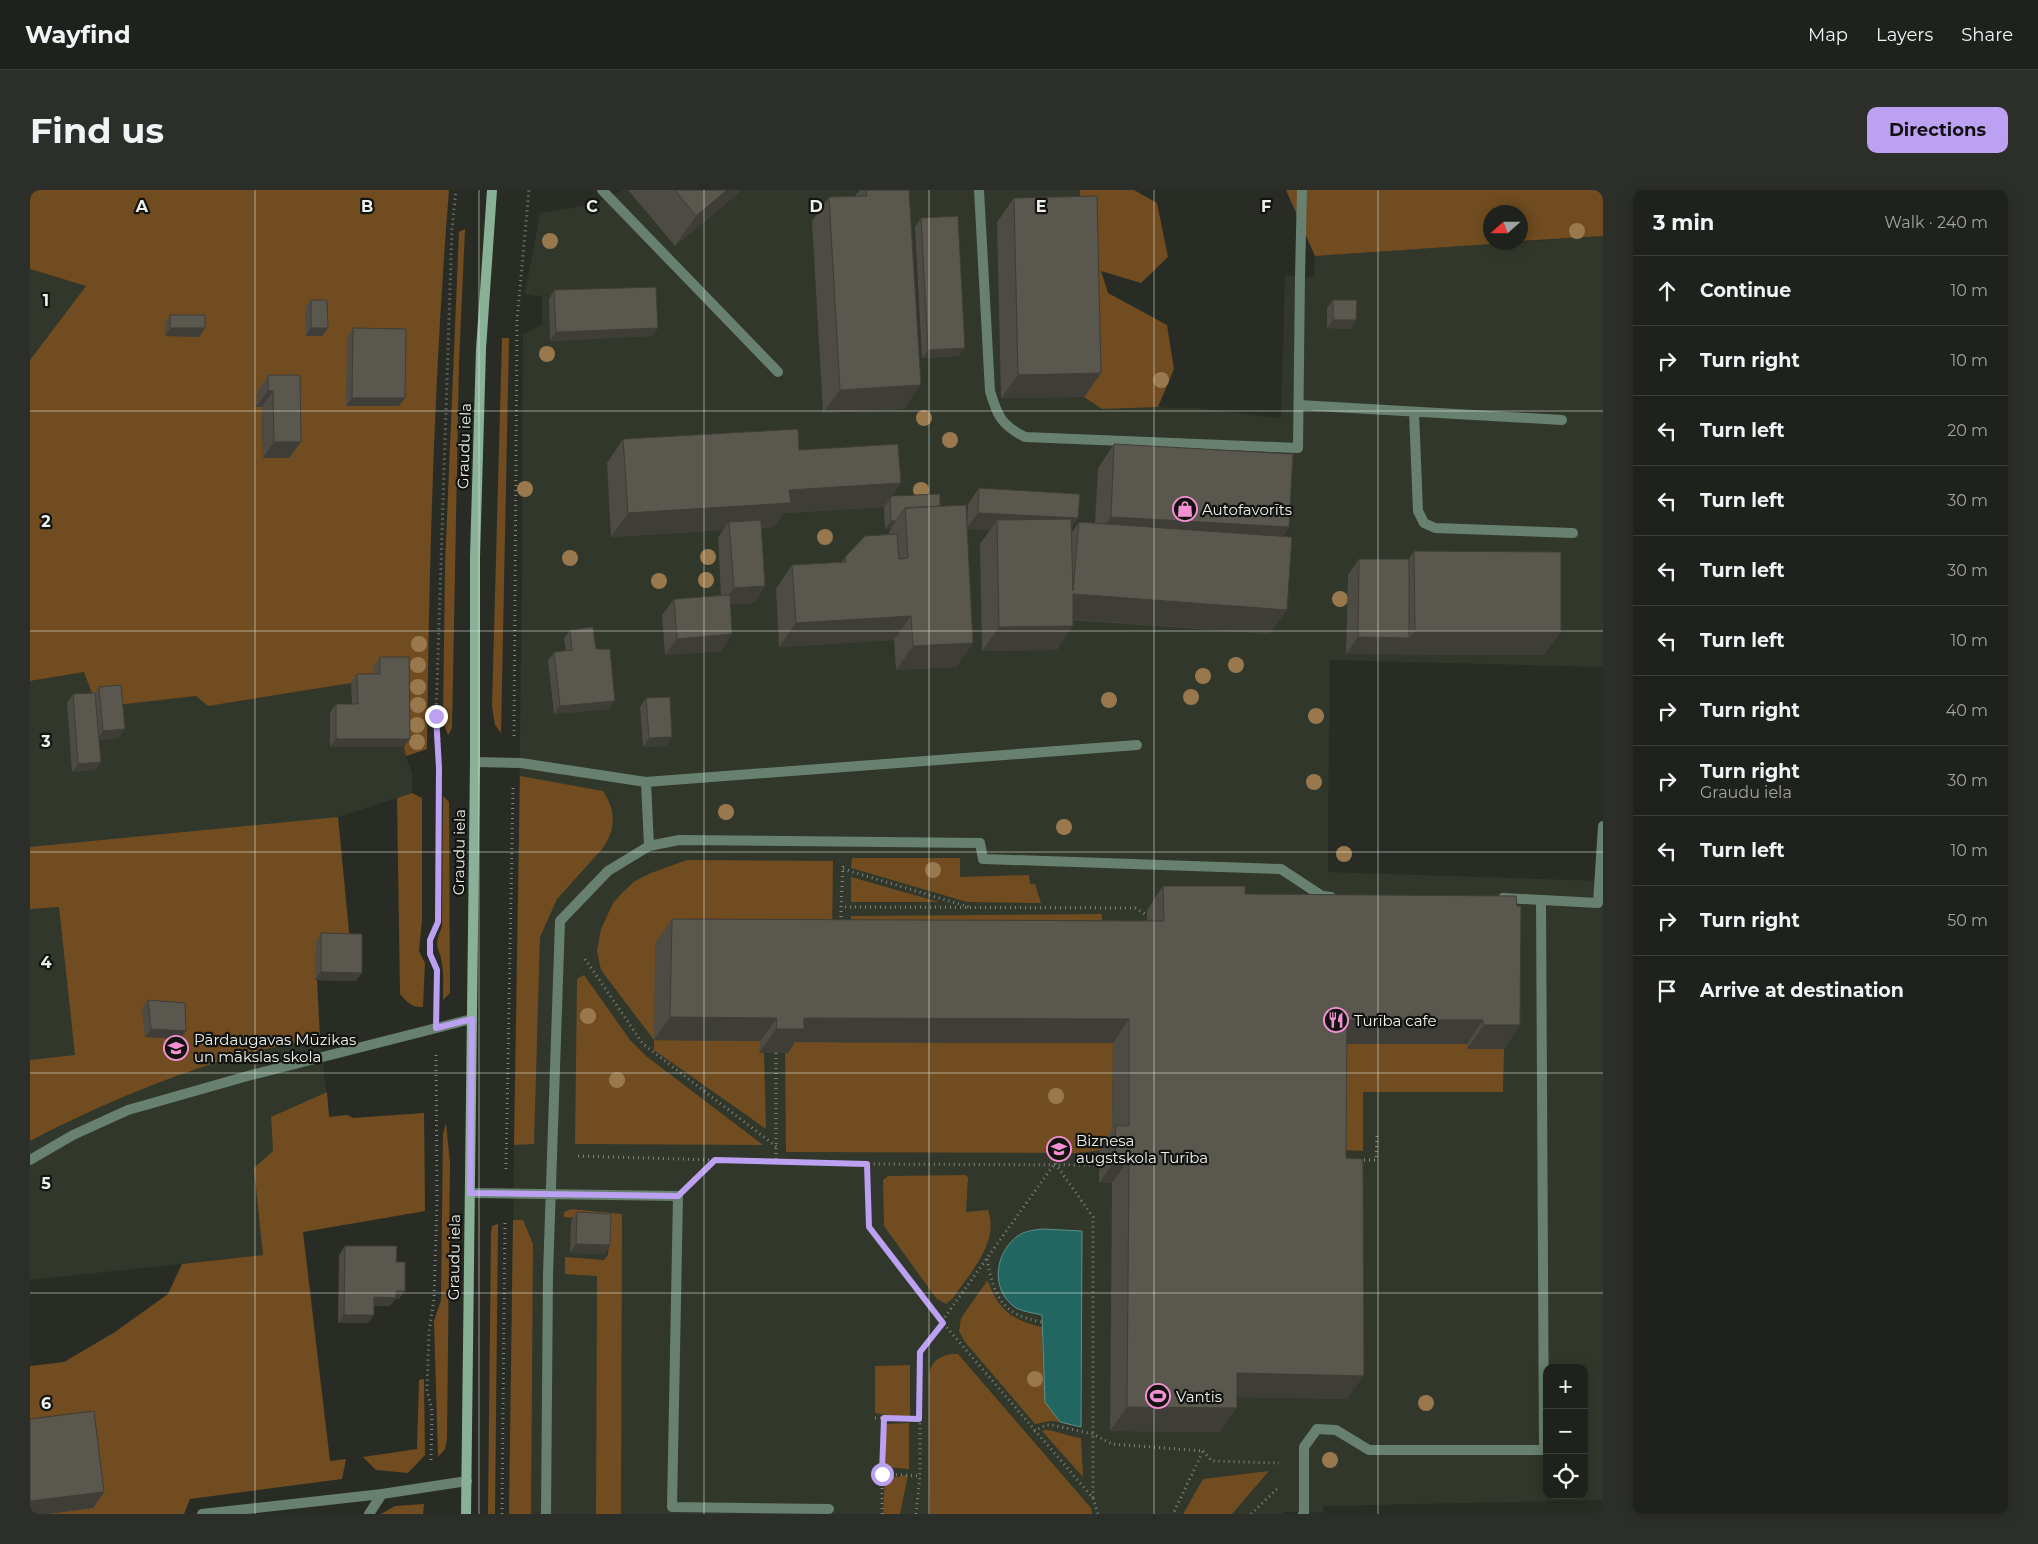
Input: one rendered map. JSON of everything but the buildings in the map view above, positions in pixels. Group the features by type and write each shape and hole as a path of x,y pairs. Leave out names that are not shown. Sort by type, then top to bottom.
{"main road":[{"name":"Graudu iela","path":"466,1514 477,488 482,349 492,190"}],"street":[{"path":"602,190 778,372"},
{"path":"979,190 990,391 996,414 1010,430 1025,437 1298,448 1302,190"},
{"path":"1298,405 1562,420"},
{"path":"1414,412 1418,511 1424,523 1436,528 1573,533"},
{"path":"475,762 513,762 646,782 1137,745"},
{"path":"646,782 649,846"},
{"path":"1494,898 1598,903 1603,826"},
{"path":"546,1514 550,1194 560,921 608,871 649,846 679,840 980,843 982,859 1281,869 1322,896 1341,897"},
{"path":"1304,1513 1302,1464 1304,1446 1317,1430 1336,1430 1369,1450 1544,1450 1542,901"},
{"path":"30,1160 73,1134 128,1110 244,1077 472,1019"},
{"path":"470,1193 678,1196 672,1507 829,1509"},
{"path":"202,1514 382,1494 467,1481"},
{"path":"369,1514 382,1494"}],"path":[{"path":"430,1486 432,1411 427,1390 429,1332 434,1299 437,1202 437,970 430,954 430,940 438,922 439,751 436,716 451,248 456,190"},
{"path":"502,1514 505,1193 513,762 517,320 529,190"},
{"path":"840,931 845,842"},
{"path":"843,869 973,908"},
{"path":"841,907 1135,908 1147,915"},
{"path":"560,921 643,1044 777,1147"},
{"path":"776,1053 776,1162"},
{"path":"1355,1160 1376,1160 1377,1136"},
{"path":"551,1155 867,1164 1055,1163 1099,1165"},
{"path":"678,1196 715,1160"},
{"path":"916,1514 920,1476 920,1352 943,1323 1055,1163"},
{"path":"1055,1163 1093,1217 1093,1498 1098,1514"},
{"path":"867,1164 869,1227 943,1323 1093,1498"},
{"path":"987,1259 993,1285 1001,1301 1020,1317 1042,1322"},
{"path":"875,1418 919,1419"},
{"path":"882,1514 884,1418"},
{"path":"1034,1431 1046,1425 1052,1425 1093,1434 1112,1444 1204,1451 1212,1461 1302,1464"},
{"path":"1173,1514 1204,1451"},
{"path":"882,1474 920,1476"}],"shaded area":[{"path":"30,190 449,190 433,470 427,749 406,756 404,747 403,666 374,682 351,683 208,706 196,696 116,705 93,696 84,672 30,681 30,360 86,286 30,269","holes":["289,391 263,458 262,407"]},
{"path":"622,190 1080,190 1084,397 1102,409 1144,407 1197,408 1281,418 1285,276 1314,277 1315,256 1483,244 1483,250 1528,250 1528,241 1603,236 1603,667 1330,660 1328,872 1603,881 1603,1500 1323,1506 1323,1513 1284,1512 1284,1514 509,1514 522,592 523,335 542,324 542,297 525,294 540,213 593,204"},
{"path":"1080,190 1134,190 1157,203 1168,257 1141,283 1101,271 1108,293 1167,325 1174,369 1158,407 1102,409 1084,397"},
{"path":"1286,190 1603,190 1603,236 1528,241 1528,205 1483,205 1483,245 1315,256"},
{"path":"465,229 459,363 452,728 448,735 443,721 445,566 459,232"},
{"path":"30,269 86,286 30,360"},
{"path":"502,338 509,338 501,733 495,725 492,706"},
{"name":"Pārdaugavas Mūzikas un mākslas skola","path":"428,614 427,749 406,756 412,773 412,793 338,817 350,942 316,942 315,980 317,980 320,1038 329,1117 347,1115 353,1118 424,1113 425,1211 303,1232 263,1255 30,1280 30,681"},
{"path":"520,776 603,791 610,805 613,820 610,834 603,848 557,899 540,937 534,1144 514,1145"},
{"path":"412,793 422,798 422,920 419,951 425,963 423,1007 407,1002 400,994 397,798"},
{"path":"443,796 449,802 450,993 443,1000 443,968 437,944 442,927"},
{"path":"338,817 350,942 317,980 320,1038 238,1056 176,1076 102,1106 30,1141 30,1060 75,1055 59,907 30,909 30,847"},
{"path":"852,858 960,858 960,877 1029,875 1030,884 1035,884 1041,903 967,902 851,868"},
{"path":"687,860 833,861 832,944 654,1040 601,970 597,951 601,929 613,903 622,893 635,881"},
{"path":"851,877 939,902 851,902"},
{"path":"1102,914 1102,945 851,936 851,916"},
{"path":"584,975 630,1040 646,1056 763,1145 575,1144 577,979"},
{"path":"654,1040 760,1041 764,1053 766,1129 654,1050"},
{"path":"787,1042 1113,1043 1112,1149 1078,1153 786,1152 785,1053"},
{"path":"1345,1044 1467,1044 1468,1049 1504,1049 1503,1092 1363,1092 1363,1151 1345,1150"},
{"path":"327,1092 329,1117 347,1115 353,1118 424,1113 425,1211 303,1232 330,1461 346,1459 342,1479 190,1499 184,1514 30,1514 30,1366 64,1362 115,1332 168,1294 182,1264 263,1255 254,1168 273,1151 271,1117"},
{"path":"446,1123 450,1163 447,1439 445,1449 438,1457 434,1321 441,1300 443,1134"},
{"path":"966,1175 968,1178 966,1212 988,1210 991,1222 990,1234 981,1257 953,1298 946,1304 936,1298 884,1226 883,1180 888,1176"},
{"path":"571,1209 622,1214 621,1514 596,1514 597,1276 565,1274 565,1257 604,1260 608,1255 611,1221 564,1217 564,1212"},
{"path":"513,1220 523,1220 533,1244 531,1514 509,1514"},
{"path":"498,1224 495,1514 488,1514 491,1233 492,1226"},
{"path":"987,1281 998,1302 1008,1313 1027,1323 1042,1327 1046,1390 1049,1403 1060,1422 1051,1421 1035,1424 965,1342 959,1331 961,1318"},
{"path":"951,1354 958,1354 1091,1508 1092,1514 930,1514 929,1375 936,1360"},
{"path":"910,1365 910,1419 875,1413 875,1366"},
{"path":"424,1379 425,1455 408,1473 376,1470 363,1457 417,1449 419,1380"},
{"path":"909,1423 909,1469 886,1467 886,1424"},
{"path":"1042,1431 1081,1438 1083,1477"},
{"path":"1269,1471 1232,1514 1183,1514 1203,1479"},
{"path":"908,1475 900,1514 883,1514 885,1479"},
{"path":"424,1504 423,1514 381,1514 395,1506"}],"water":[{"path":"1042,1229 1082,1231 1081,1427 1060,1422 1045,1402 1042,1315 1016,1308 1007,1300 999,1281 1000,1260 1011,1242 1019,1235"}],"place":[{"name":"Autofavorīts","path":"1185,509"},
{"name":"Turība cafe","path":"1336,1020"},
{"name":"Pārdaugavas Mūzikas un mākslas skola","path":"176,1048"},
{"name":"Biznesa augstskola Turība","path":"1059,1149"},
{"name":"Vantis","path":"1158,1396"}],"route":[{"path":"436,716 439,768 438,922 430,940 430,954 437,970 436,1028 472,1019 470,1193 678,1196 715,1160 867,1164 869,1227 943,1323 920,1352 919,1419 884,1418 882,1474"}]}
